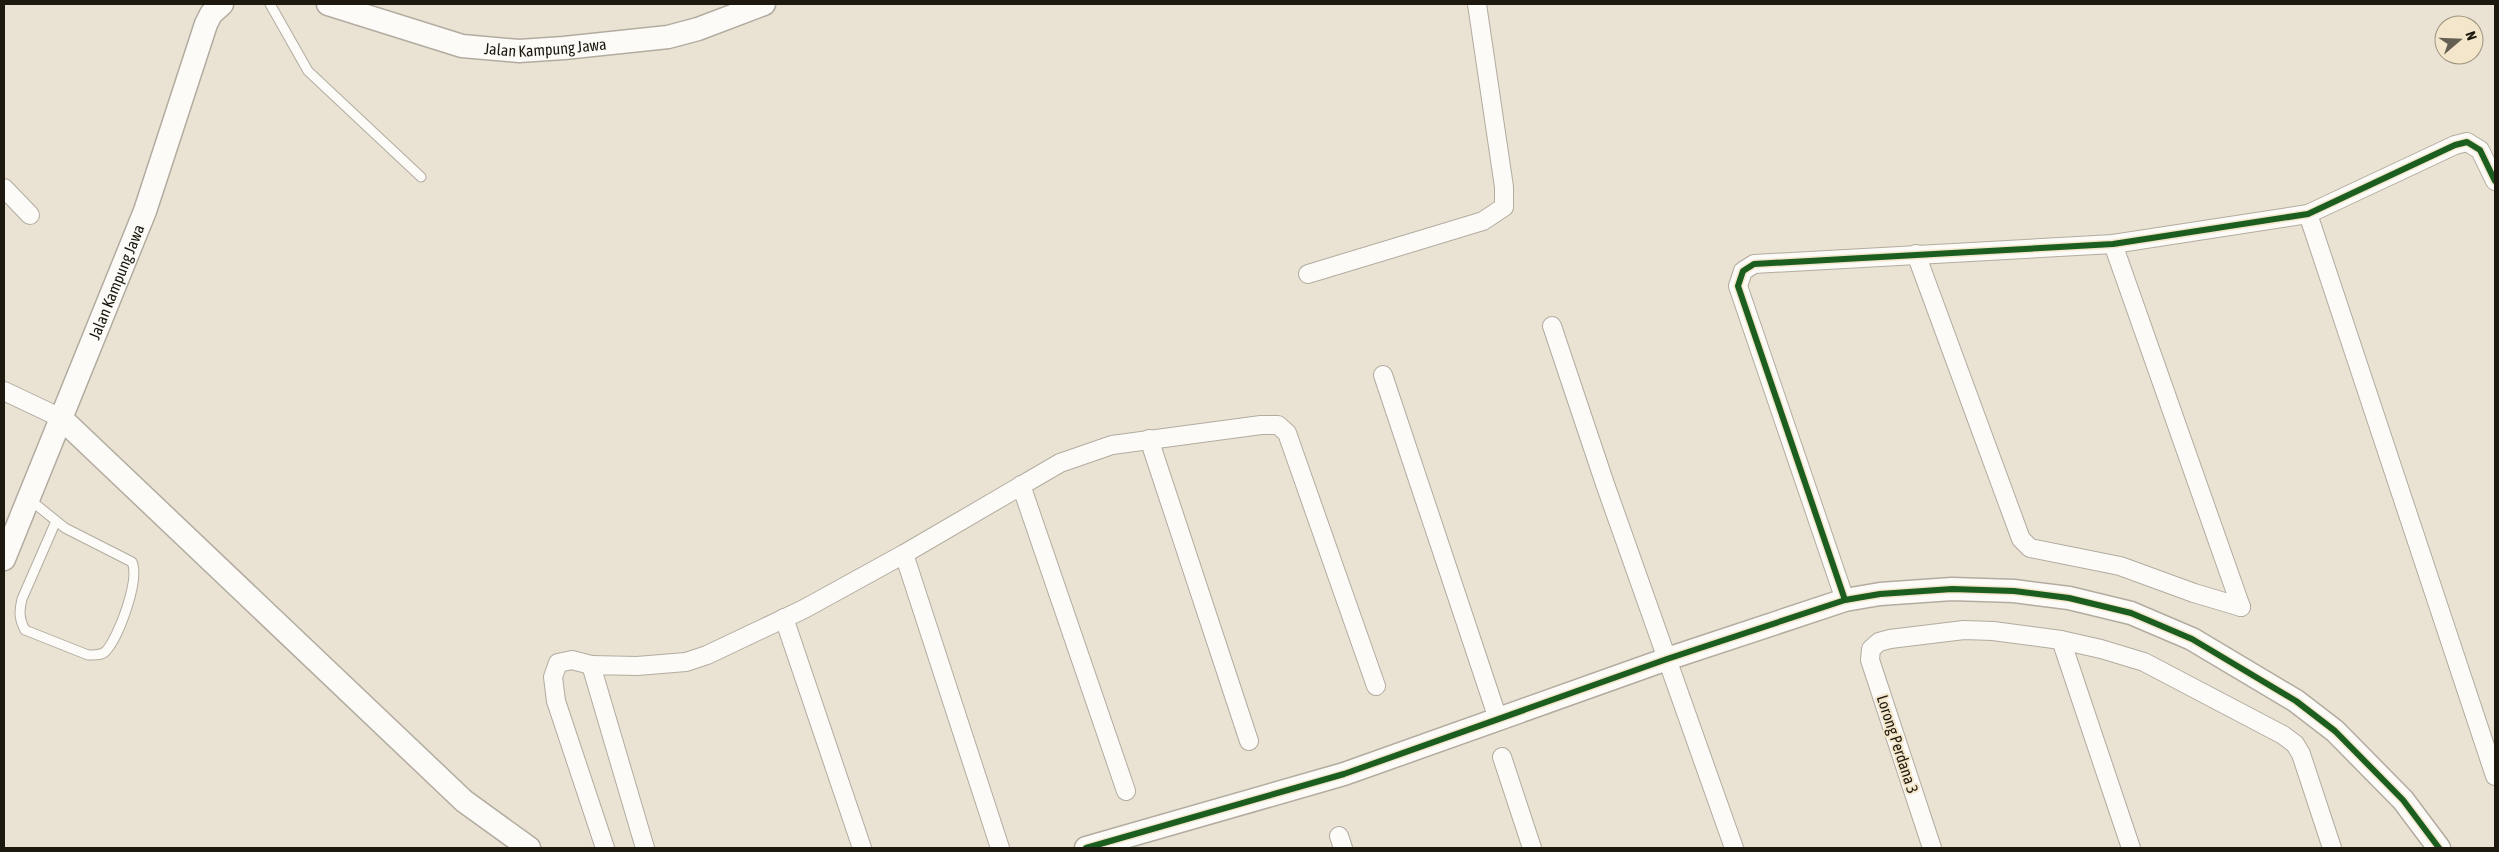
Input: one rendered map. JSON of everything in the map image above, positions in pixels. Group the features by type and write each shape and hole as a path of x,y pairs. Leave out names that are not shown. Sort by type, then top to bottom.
{"street":[{"name":"Jalan Kampung Jawa","path":"328,4 462,46 519,51 668,37 698,29 764,4"},
{"path":"1308,274 1482,221 1504,207 1504,187 1477,4"},
{"name":"Jalan Kampung Jawa","path":"4,559 145,211 212,7"},
{"path":"1845,600 1738,286 1743,271 1754,264 2113,244 2308,214 2455,145 2467,142 2480,150 2495,181"},
{"path":"4,188 30,215"},
{"path":"2308,214 2490,743 2495,776"},
{"path":"1916,254 2021,539 2030,548 2120,566 2194,593 2242,606 2113,244"},
{"path":"1552,326 1734,848"},
{"path":"1383,375 1498,719"},
{"path":"4,391 61,418 464,801 529,848"},
{"path":"605,848 556,701 552,677 558,664 572,660 591,665 637,666 686,662 707,655 784,618 904,554 1021,485 1069,460 1112,444 1261,425 1278,425 1287,433 1376,686"},
{"path":"1149,440 1249,741"},
{"path":"1021,485 1126,791"},
{"path":"904,554 1000,848"},
{"path":"1086,848 1132,842 1344,774 1667,659 1845,600 1880,594 1952,589 2014,591 2069,598 2131,613 2199,644 2296,701 2335,731 2403,800 2439,848"},
{"path":"784,618 862,848"},
{"name":"Lorong Perdana 3","path":"1932,848 1870,660 1871,649 1879,642 1964,630 1993,631 2061,640"},
{"path":"2061,640 2131,848"},
{"path":"2061,640 2144,662 2269,728 2294,744 2301,754 2332,848"},
{"path":"591,665 645,848"},
{"path":"1502,757 1532,848"}],"lane":[{"path":"270,4 308,71 421,177"},
{"path":"28,499 65,528 132,562 136,570 125,611 110,645 105,652 97,655 88,655 25,630 21,623 19,612 22,599 56,521"}],"cycle path":[{"path":"1845,600 1738,286 1743,271 1754,264 2113,244 2308,214 2455,145 2467,142 2480,150 2495,181"},
{"path":"1086,848 1344,774 1667,659 1845,600 1880,594 1952,589 2014,591 2069,598 2131,613 2192,639 2296,701 2335,731 2403,800 2439,848"}]}
